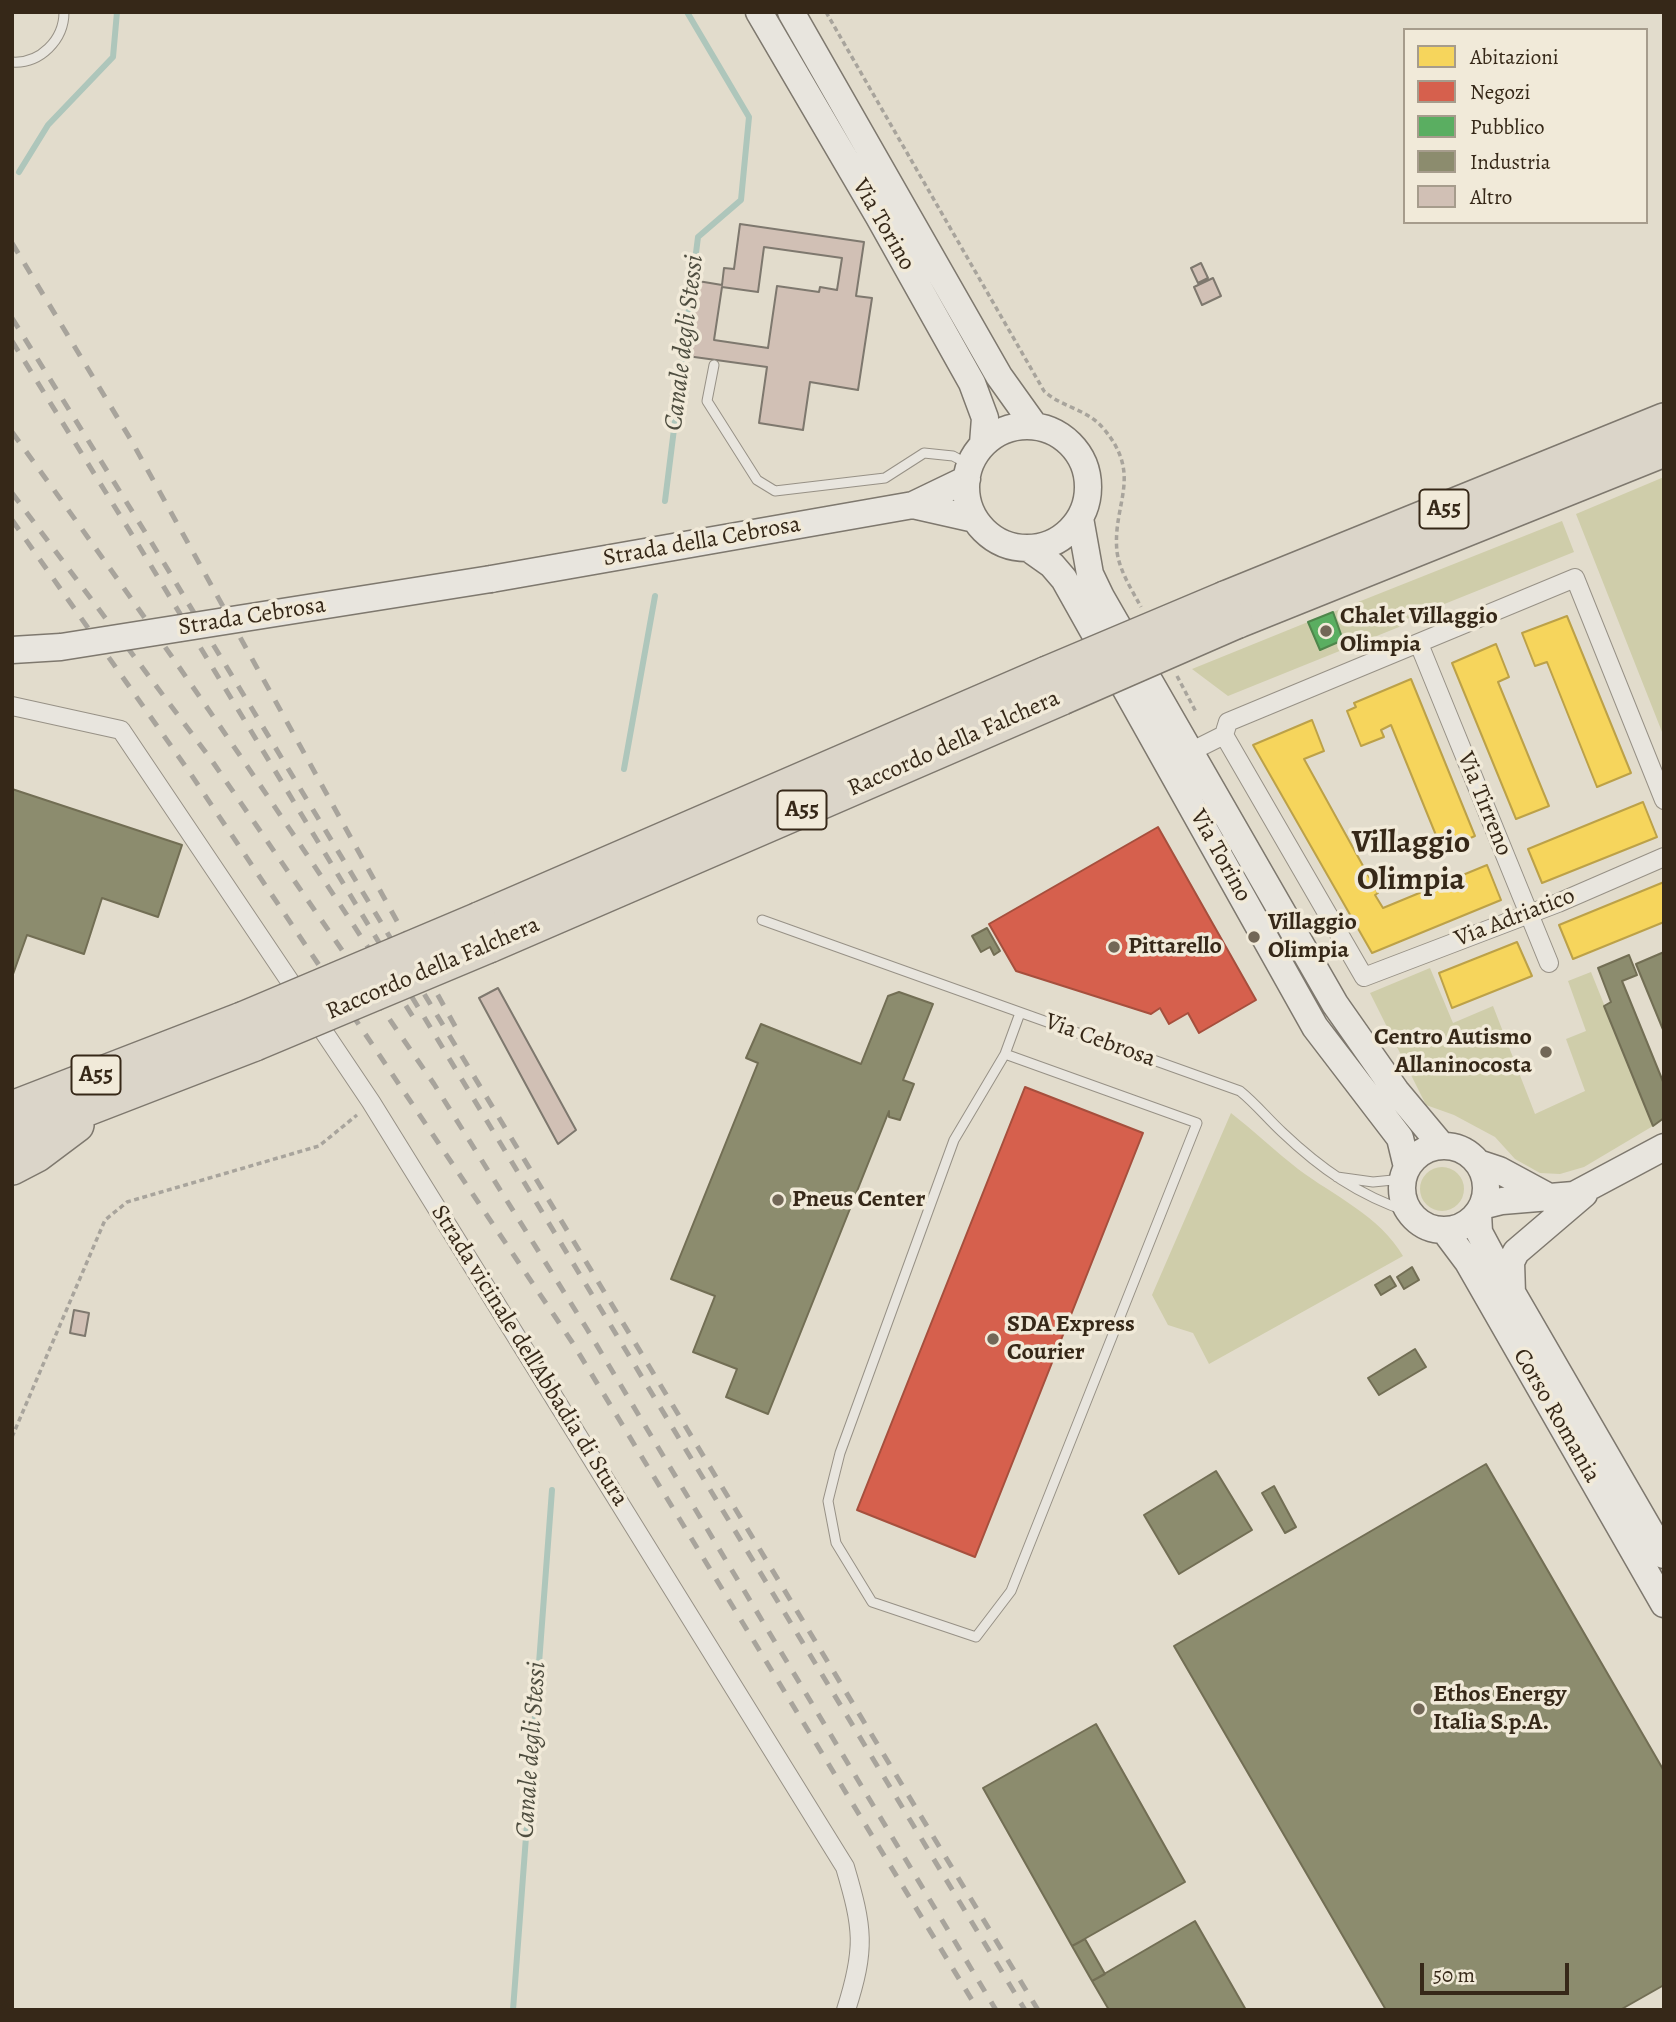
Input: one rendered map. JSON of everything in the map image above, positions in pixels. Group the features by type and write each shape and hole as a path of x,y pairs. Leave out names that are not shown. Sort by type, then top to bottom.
{"highway":[{"name":"Raccordo della Falchera","path":"12,1138 111,1100 249,1032 1230,610 1664,420"},
{"name":"Raccordo della Falchera","path":"1230,610 1664,450"},
{"name":"Raccordo della Falchera","path":"12,1108 180,1043 249,1032"},
{"name":"A55","path":"12,1089 54,1074 180,1043"},
{"path":"12,1168 37,1155 111,1100"}],"main road":[{"name":"Via Torino","path":"759,12 972,383 985,418 973,463"},
{"name":"Via Torino","path":"791,12 999,376 1034,425"},
{"path":"1034,425 1063,437 1076,449 1085,466 1089,484 1087,503 1070,531 1058,540 1028,548 996,540 975,519 966,493 973,463 1000,432 1017,426 1034,425"},
{"name":"Strada della Cebrosa","path":"913,505 973,463"},
{"name":"Strada della Cebrosa","path":"491,579 913,505 975,519"},
{"name":"Via Torino","path":"1080,518 1090,574 1208,743 1358,1040 1442,1146"},
{"name":"Via Torino","path":"1028,548 1052,565 1064,579 1315,1027 1399,1138 1405,1173"},
{"name":"Strada Cebrosa","path":"12,650 61,647 491,579"},
{"path":"1478,1163 1486,1189 1480,1210 1468,1223 1444,1230 1421,1223 1409,1212 1403,1196 1405,1173 1421,1153 1442,1146 1468,1153 1478,1163 1499,1170 1551,1198"},
{"path":"1513,1294 1511,1262 1516,1252 1588,1190 1664,1147"},
{"path":"1480,1210 1562,1198 1588,1190"},
{"name":"Corso Romania","path":"1480,1210 1479,1232 1664,1555"},
{"name":"Corso Romania","path":"1444,1230 1468,1262 1664,1604"}],"street":[{"path":"1208,743 1228,722 1575,578 1664,800"},
{"name":"Via Tirreno","path":"1419,644 1549,963"},
{"name":"Strada vicinale dell'Abbadia di Stura","path":"12,706 121,730 371,1102 845,1867 860,1918 860,1968 846,2010"},
{"name":"Via Torino","path":"1208,743 1364,977"},
{"name":"Via Adriatico","path":"1364,977 1664,857"}],"lane":[{"path":"12,62 34,58 48,50 59,36 64,12"},
{"path":"714,365 707,401 757,480 775,491 885,478 924,453 953,456 973,463"},
{"name":"Via Cebrosa","path":"762,920 1240,1091 1332,1176 1381,1202 1409,1212"},
{"path":"1005,1054 1197,1123 1011,1591 976,1637 872,1602 836,1543 828,1501 840,1453 954,1140 1005,1054 1020,1013"},
{"path":"1332,1176 1373,1182 1405,1173"}],"path":[{"path":"826,12 1044,391 1101,425 1115,443 1124,468 1125,489 1118,533 1120,566 1144,612"},
{"path":"1175,671 1208,743"},
{"path":"12,1437 104,1220 127,1202 319,1146 371,1102"}],"shaded area":[{"path":"1664,477 1664,737 1576,514"},
{"path":"1562,521 1574,552 1402,621 1404,625 1228,696 1192,669 1308,622 1320,649 1343,640 1333,612"},
{"path":"1430,968 1453,1023 1493,1006 1535,1114 1585,1091 1566,1039 1586,1031 1568,981 1591,972 1653,1126 1584,1167 1560,1174 1540,1173 1515,1159 1495,1137 1454,1115 1426,1105 1370,993"},
{"path":"1231,1113 1298,1169 1369,1218 1382,1229 1403,1256 1209,1364 1193,1333 1168,1325 1152,1295"},
{"path":"1442,1167 1457,1174 1464,1189 1457,1204 1442,1211 1427,1204 1420,1189 1427,1174"}],"building: Abitazioni":[{"path":"1567,616 1631,773 1597,787 1547,662 1535,666 1522,633"},
{"path":"1496,644 1509,677 1498,682 1549,806 1516,819 1452,663"},
{"path":"1411,679 1475,836 1442,850 1391,725 1381,730 1384,737 1361,746 1347,711 1356,707 1354,703"},
{"path":"1312,720 1324,751 1304,759 1378,893 1375,895 1383,908 1487,865 1501,900 1372,953 1253,745"},
{"path":"1643,802 1657,837 1542,883 1528,849"},
{"path":"1664,882 1664,922 1573,959 1559,925"},
{"path":"1517,942 1532,976 1452,1008 1439,973"}],"building: Negozi":[{"name":"Pittarello","path":"1158,827 1256,1000 1199,1033 1188,1013 1169,1024 1160,1008 1151,1014 1016,971 989,924"},
{"name":"SDA Express Courier","path":"1025,1087 1143,1133 975,1557 857,1510"}],"building: Pubblico":[{"name":"Chalet Villaggio Olimpia","path":"1333,612 1343,640 1320,650 1308,622"}],"building: Industria":[{"path":"12,789 182,845 158,917 102,898 84,954 27,935 12,977"},
{"path":"987,928 1000,951 994,955 990,947 981,952 972,936"},
{"path":"1664,952 1664,1032 1636,964"},
{"path":"1629,955 1637,975 1622,981 1664,1084 1664,1118 1653,1126 1604,1006 1611,1002 1598,968"},
{"name":"Pneus Center","path":"899,992 933,1004 903,1080 914,1084 900,1120 889,1117 889,1111 768,1414 726,1397 737,1369 693,1352 715,1296 671,1279 758,1063 746,1058 761,1024 861,1064 888,996"},
{"path":"1412,1267 1419,1280 1404,1289 1397,1277"},
{"path":"1390,1276 1396,1286 1381,1295 1375,1285"},
{"path":"1415,1349 1426,1367 1379,1395 1368,1378"},
{"name":"Ethos Energy Italia S.p.A.","path":"1486,1464 1664,1771 1664,1985 1620,2010 1386,2010 1174,1646"},
{"path":"1216,1471 1252,1530 1179,1574 1144,1515"},
{"path":"1274,1486 1296,1527 1285,1533 1262,1493"},
{"path":"1096,1724 1185,1882 1072,1946 983,1788"},
{"path":"1195,1921 1246,2010 1109,2010 1092,1981"},
{"path":"1085,1939 1105,1974 1092,1981 1072,1946"}],"building: Altro":[{"path":"740,224 864,242 856,296 872,298 858,390 810,382 803,430 759,423 767,367 687,356 698,281 722,285 724,268 734,269","holes":["764,247 842,258 837,290 820,287 819,292 777,286 768,348 714,340 722,287 758,292"]},
{"path":"1201,263 1208,278 1198,283 1191,268"},
{"path":"1213,278 1221,296 1202,305 1194,287"},
{"path":"498,988 576,1130 558,1144 479,998"},
{"path":"74,1310 89,1313 85,1336 70,1333"}],"waterway":[{"name":"Canale degli Stessi","path":"19,172 48,125 113,57 117,12"},
{"name":"Canale degli Stessi","path":"665,501 698,237 741,200 749,117 687,12"},
{"name":"Canale degli Stessi","path":"624,769 655,596"},
{"name":"Canale degli Stessi","path":"513,2010 552,1490"}],"railway":[{"path":"12,243 131,440 460,1035"},
{"path":"12,318 150,540 1038,2010"},
{"path":"12,341 139,546 1025,2010"},
{"path":"12,432 219,725 417,1023"},
{"path":"12,493 210,758 434,1084 587,1329 996,2010"},
{"path":"12,520 188,770 572,1342 978,2010"}],"place":[{"name":"Chalet Villaggio Olimpia","path":"1326,631"},
{"name":"Villaggio Olimpia","path":"1254,937"},
{"name":"Pittarello","path":"1114,947"},
{"name":"Centro Autismo Allaninocosta","path":"1546,1052"},
{"name":"Pneus Center","path":"778,1200"},
{"name":"SDA Express Courier","path":"993,1339"},
{"name":"Ethos Energy Italia S.p.A.","path":"1419,1709"}],"district":[{"name":"Villaggio Olimpia","path":"1411,862"}]}
